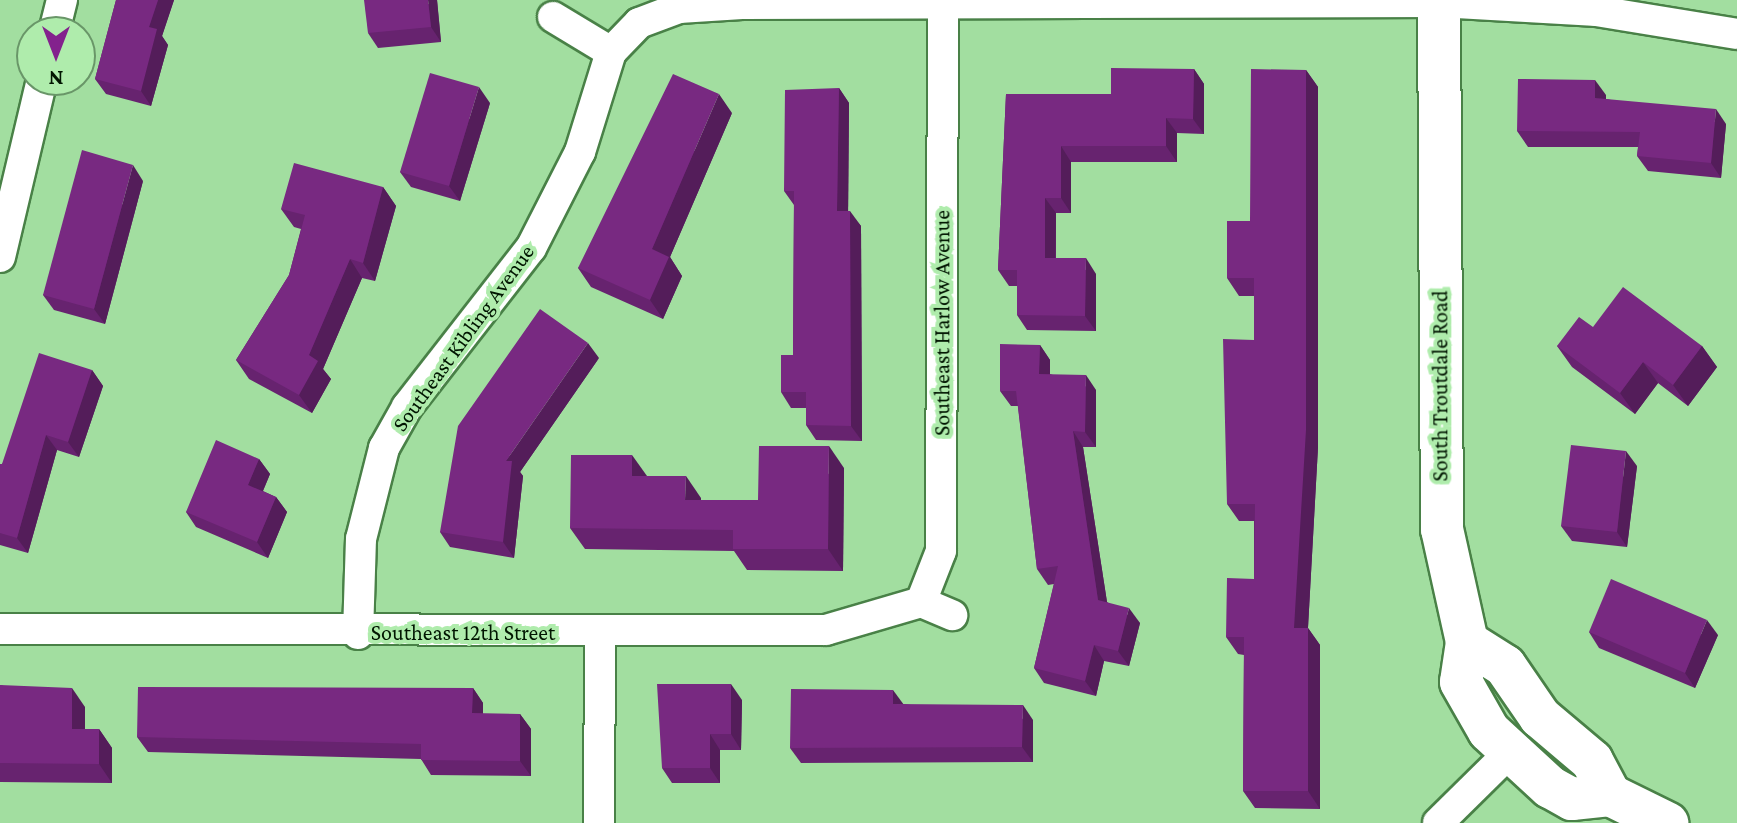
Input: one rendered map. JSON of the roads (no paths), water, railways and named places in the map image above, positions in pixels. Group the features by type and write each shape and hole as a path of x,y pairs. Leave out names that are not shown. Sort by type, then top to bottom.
{"main road":[{"name":"South Troutdale Road","path":"1439,1 1442,529 1467,642 1461,682 1509,753 1572,799 1610,795"},
{"path":"1467,642 1505,666 1540,717 1592,761 1610,795 1667,823"}],"street":[{"path":"553,17 611,52 639,23 679,8 1439,1 1597,11 1737,34"},
{"name":"Southeast Harlow Avenue","path":"921,602 941,551 943,6"},
{"name":"Southeast Kibling Avenue","path":"358,634 361,539 384,448 407,407 531,248 580,152 611,52"},
{"path":"0,257 38,96"},
{"path":"921,602 952,615"},
{"name":"Southeast 12th Street","path":"0,629 358,634 826,630 921,602"},
{"path":"599,823 600,632"},
{"path":"1438,823 1509,753"}]}
